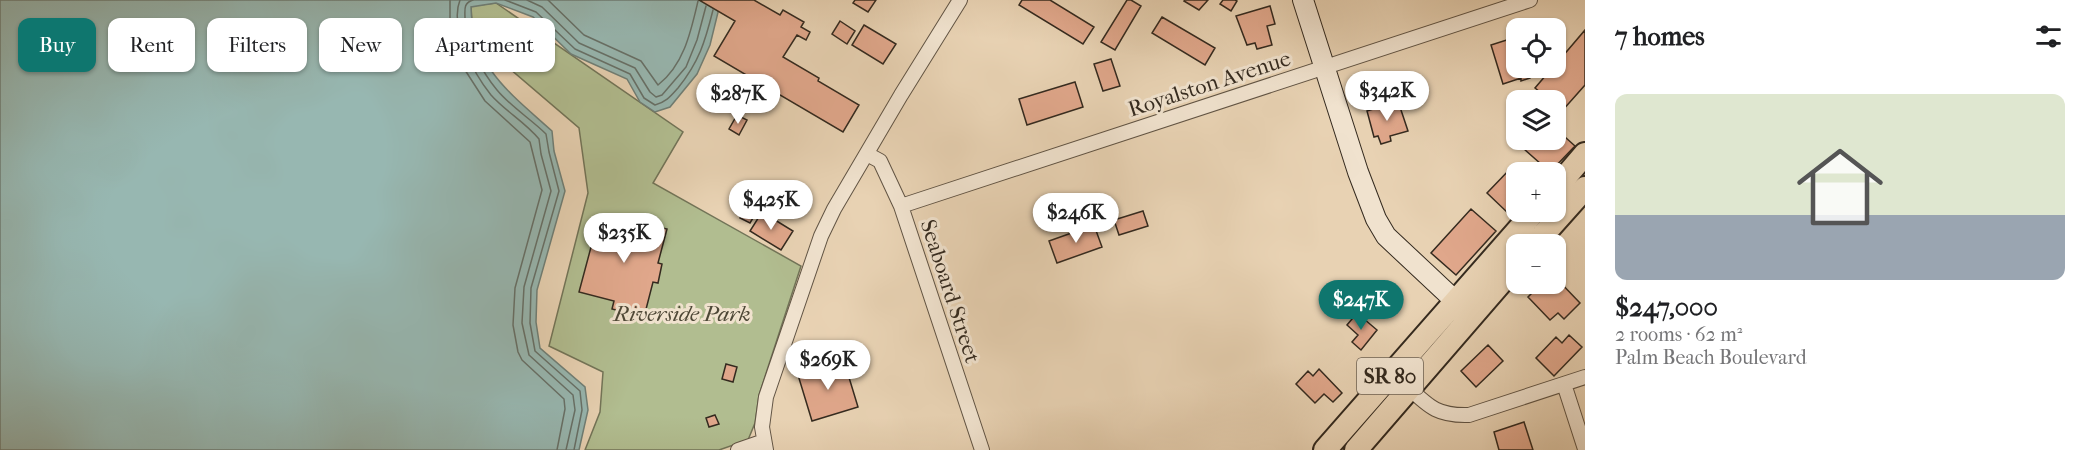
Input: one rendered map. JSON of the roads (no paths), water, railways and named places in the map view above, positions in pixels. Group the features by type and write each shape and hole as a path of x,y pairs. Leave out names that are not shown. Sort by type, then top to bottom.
{"main road":[{"path":"1566,176 1585,154"},
{"path":"1544,234 1585,188"},
{"name":"SR 80","path":"1356,450 1409,388 1463,308 1527,222"},
{"name":"SR 80","path":"1325,450 1463,308 1506,273"}],"street":[{"path":"738,450 765,446 762,427 766,398 807,273 825,227 960,0"},
{"path":"1303,0 1323,67 1376,219 1386,236 1463,308"},
{"name":"Royalston Avenue","path":"901,206 1530,0"},
{"name":"Seaboard Street","path":"867,154 880,161 901,206 982,450"},
{"path":"1409,388 1435,411 1451,416 1478,413 1585,377"},
{"path":"1564,384 1585,449"}],"water":[{"path":"0,0 721,0 710,45 697,74 670,107 655,112 640,102 627,79 571,54 555,38 555,18 534,18 496,3 471,7 472,18 414,18 414,72 492,72 552,131 554,151 565,191 537,290 536,322 540,348 585,387 588,410 579,450 0,450"}],"park label":[{"name":"Riverside Park","path":"682,313"}]}
